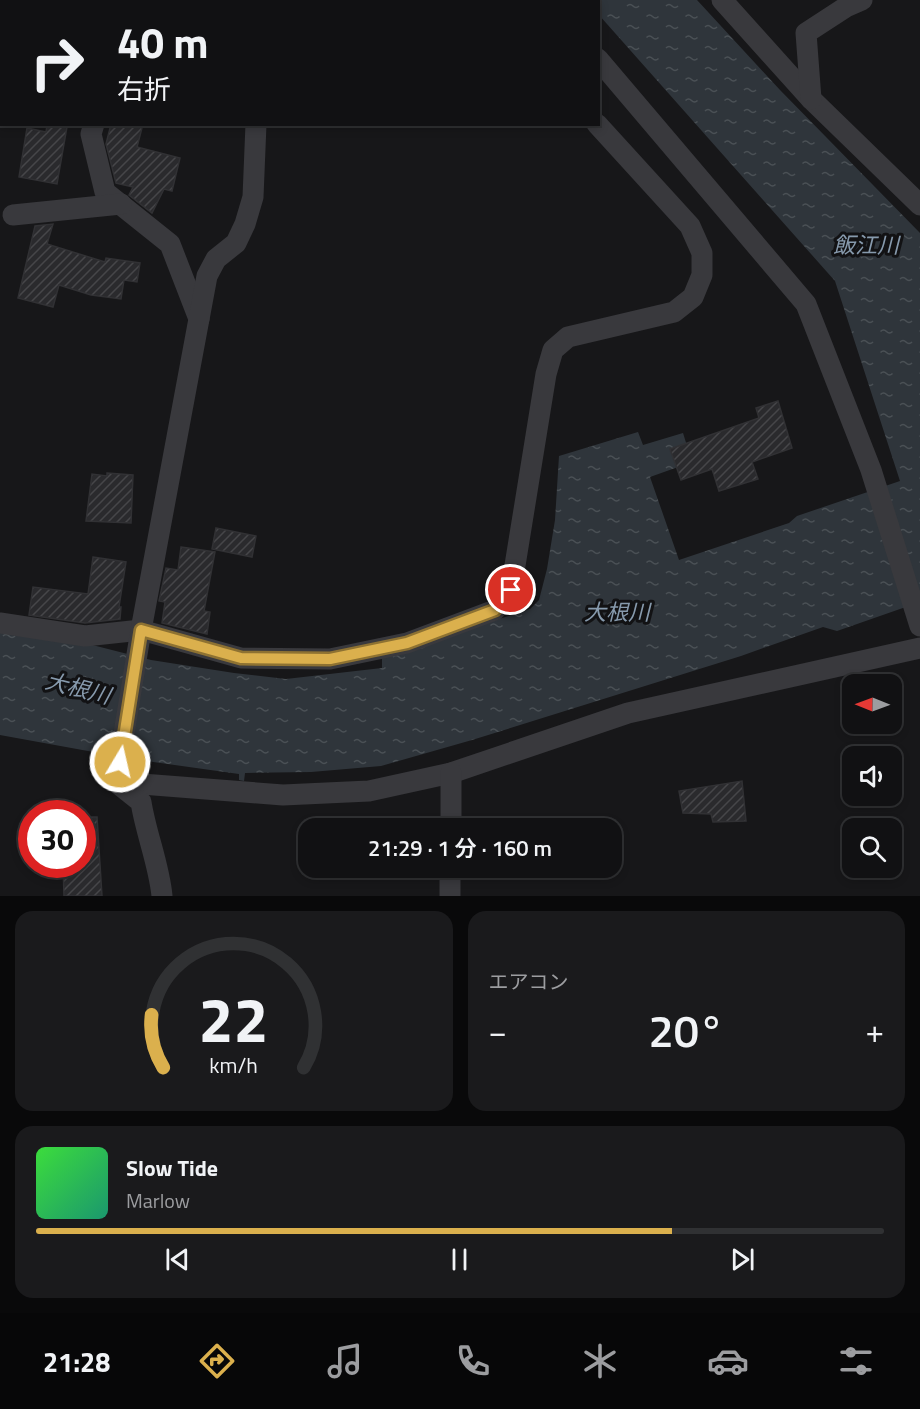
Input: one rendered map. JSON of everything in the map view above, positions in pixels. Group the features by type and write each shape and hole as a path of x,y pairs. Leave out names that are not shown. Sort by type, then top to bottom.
{"street":[{"path":"722,0 811,99 920,205"},
{"path":"811,99 806,33 846,7 862,0"},
{"path":"600,61 806,304 871,470 920,626"},
{"path":"93,126 91,134 105,192 170,244 200,319"},
{"path":"162,896 160,879 144,824 141,802 118,772 140,634 207,276 216,259 236,243 245,224 253,197 256,126"},
{"path":"0,623 85,636 140,634 241,658 330,659 407,643 495,610 511,590 546,374 553,350 568,337 674,312 693,297 702,275 702,253 690,226 599,126"},
{"path":"13,215 121,204"},
{"path":"118,772 283,795 369,791 451,773 628,713 798,673 920,648"},
{"path":"451,773 451,818"},
{"path":"450,878 450,896"}],"water":[{"name":"大根川","path":"600,0 697,0 780,90 920,233 920,602 837,631 823,627 741,656 381,766 311,772 245,773 244,781 239,780 239,774 132,759 0,735 0,623 151,660 286,679 382,668 382,657 530,609 539,600 547,569 555,520 559,456 638,432 643,445 683,433 692,462 650,477 679,560 789,523 797,516 900,481 835,281 600,16"}],"building":[{"path":"47,126 67,127 57,184 19,177 27,128 46,132"},
{"path":"110,126 142,126 137,147 180,158 172,191 164,189 152,213 129,195 133,187 116,183 106,144"},
{"path":"53,224 47,244 105,262 106,258 140,263 137,282 124,280 121,299 91,295 59,285 53,307 18,298 35,226"},
{"path":"778,401 792,448 752,462 758,479 719,491 712,469 681,480 670,449 759,418 756,408"},
{"path":"107,473 133,475 131,523 86,521 92,474 107,476"},
{"path":"216,528 256,536 252,557 212,549"},
{"path":"181,547 215,552 204,611 210,612 207,634 162,623 165,602 159,601 166,568 178,570"},
{"path":"93,557 126,562 119,607 121,607 120,619 85,623 29,615 33,587 88,594"},
{"path":"742,781 746,821 713,822 711,814 683,813 679,791"},
{"path":"97,817 102,896 64,896 63,878 96,878"}],"route":[{"path":"120,762 141,630 241,658 330,659 407,643 495,610 511,590"}],"water label":[{"name":"飯江川","path":"866,245"}]}
